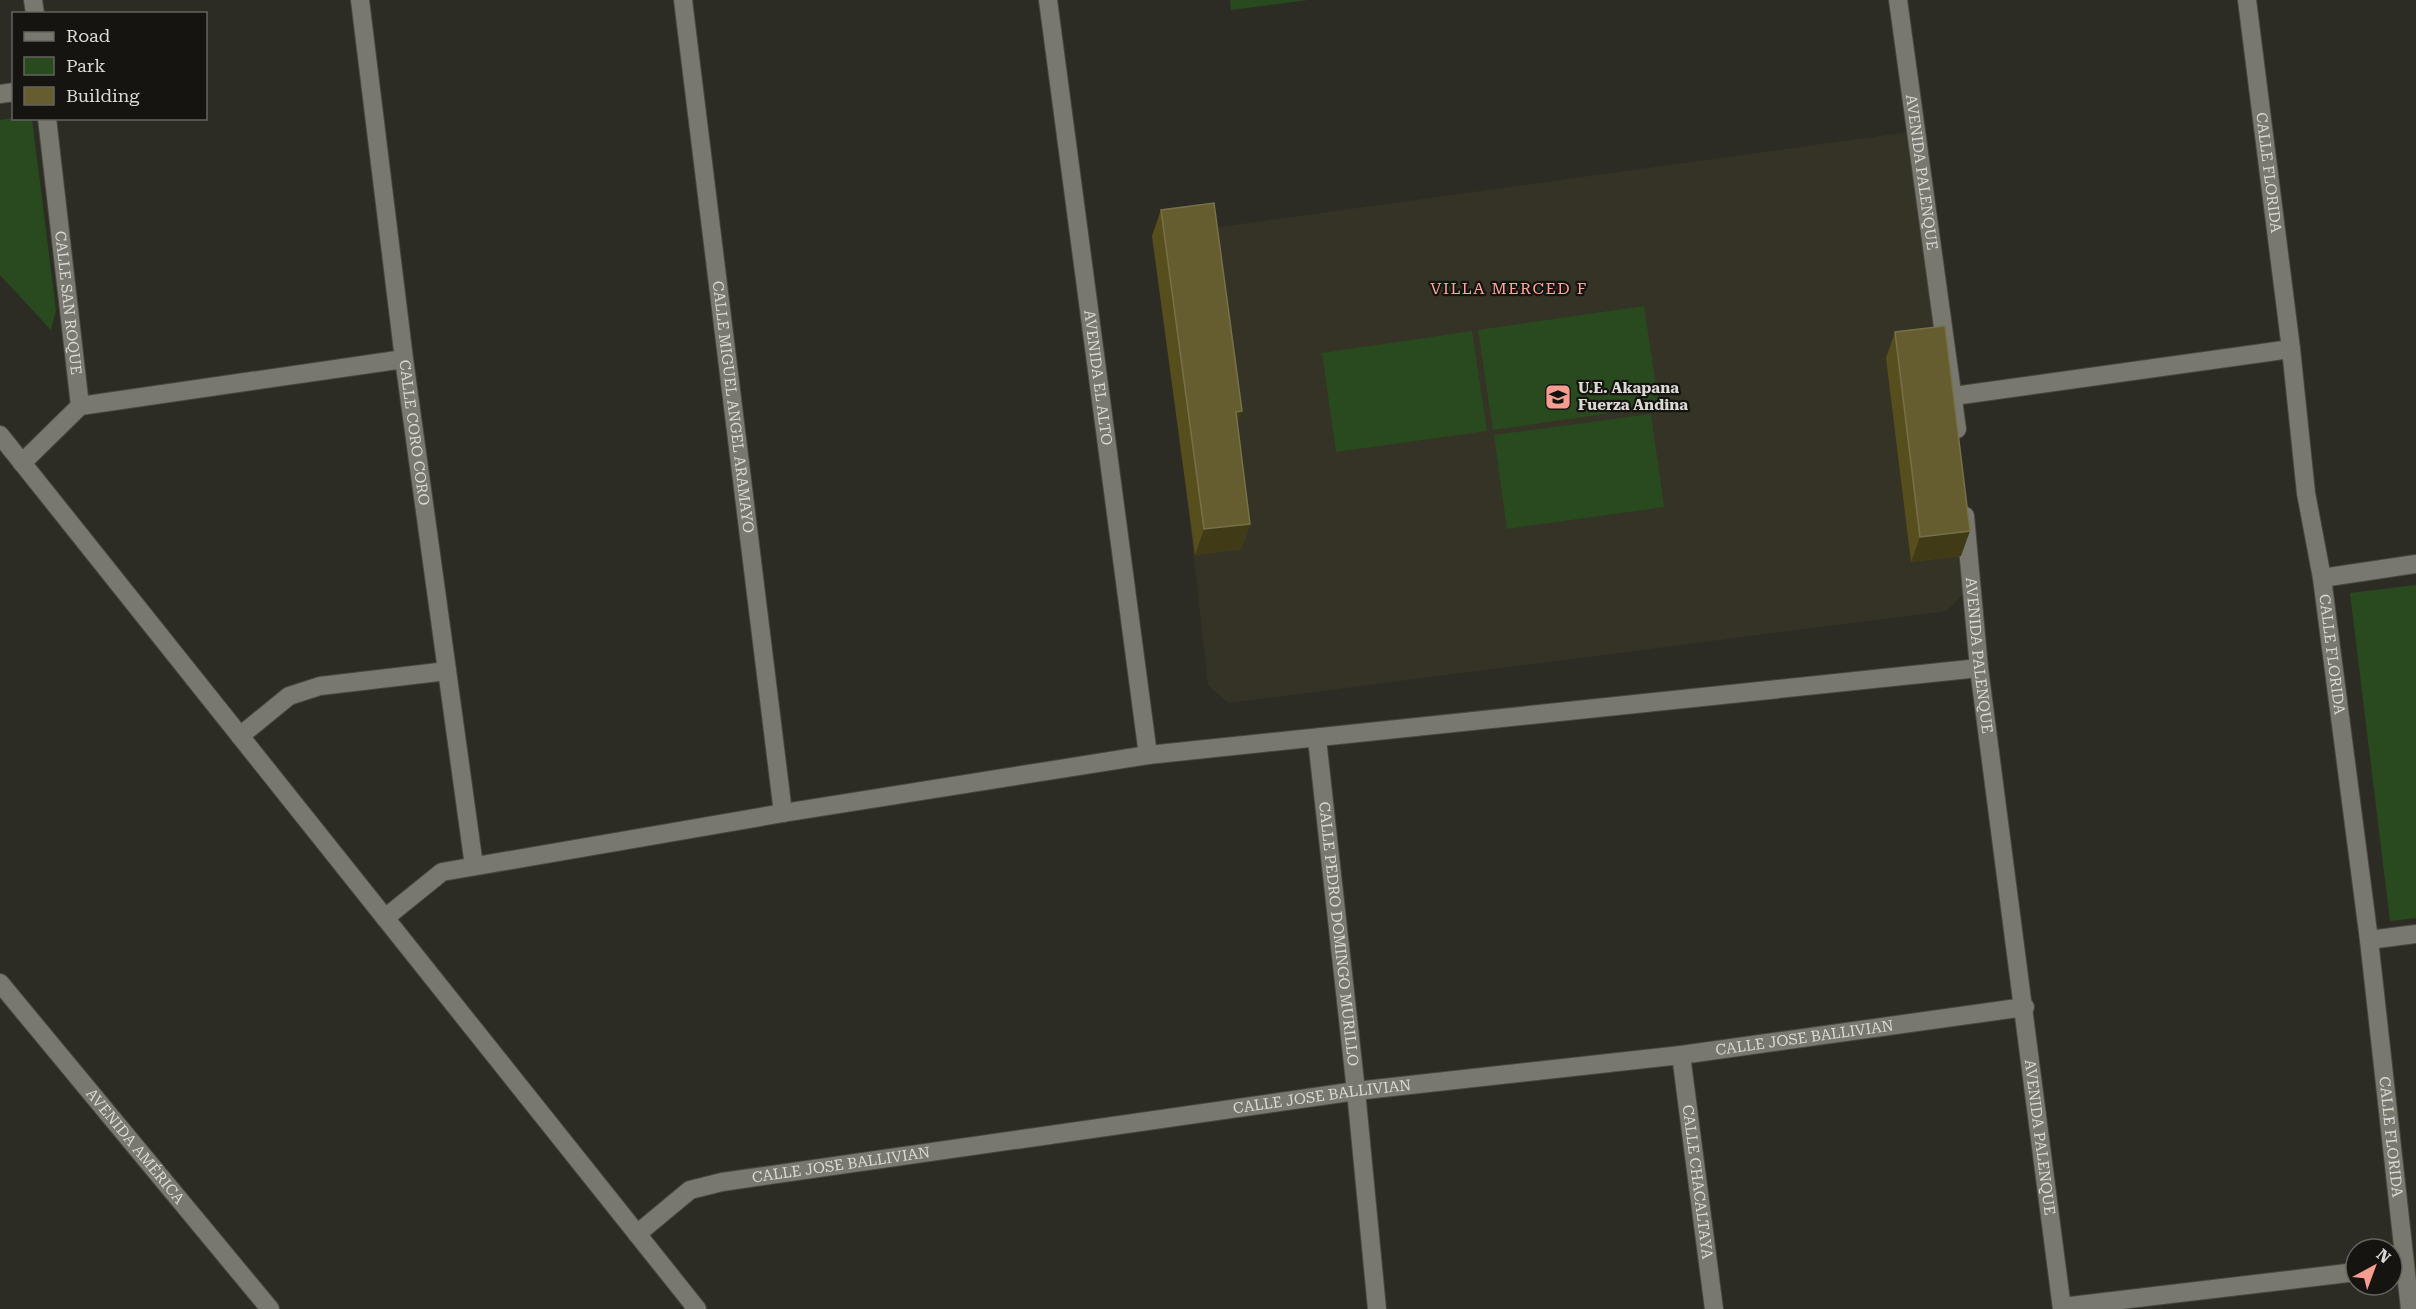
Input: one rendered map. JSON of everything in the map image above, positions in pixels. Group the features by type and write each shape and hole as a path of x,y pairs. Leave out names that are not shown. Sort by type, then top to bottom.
{"street":[{"name":"CALLE CORO CORO","path":"360,0 404,359 474,866"},
{"name":"CALLE MIGUEL ANGEL ARAMAYO","path":"683,0 783,813"},
{"name":"AVENIDA EL ALTO","path":"1048,0 1148,755"},
{"name":"AVENIDA PALENQUE","path":"1898,0 1954,396 1958,443"},
{"name":"CALLE FLORIDA","path":"2247,0 2291,349 2306,493 2322,578 2369,940 2396,1237"},
{"name":"CALLE SAN ROQUE","path":"47,120 80,406"},
{"path":"1954,396 2291,349"},
{"path":"22,463 80,406 404,359"},
{"path":"0,435 697,1309"},
{"name":"AVENIDA PALENQUE","path":"1964,502 1979,668 2025,1007 2062,1308"},
{"path":"2322,578 2416,564"},
{"path":"385,918 442,872 783,813 1148,755 1979,668"},
{"path":"240,736 289,696 320,686 447,671"},
{"name":"CALLE PEDRO DOMINGO MURILLO","path":"1317,739 1356,1091 1377,1309"},
{"path":"2369,940 2416,934"},
{"name":"AVENIDA AMÉRICA","path":"0,983 270,1309"},
{"name":"CALLE JOSE BALLIVIAN","path":"637,1234 690,1190 722,1182 1356,1091 1681,1055 2025,1007"},
{"name":"CALLE CHACALTAYA","path":"1681,1055 1714,1309"},
{"path":"2062,1308 2344,1273"},
{"name":"CALLE FLORIDA","path":"2404,1286 2410,1309"}],"shaded area":[{"name":"U.E. Akapana Fuerza Andina","path":"1909,132 1967,590 1947,611 1228,703 1208,685 1181,443 1205,229"}],"green space":[{"path":"1230,0 1308,0 1231,10"},
{"path":"12,118 12,120 32,120 56,310 51,330 0,275 0,120"},
{"path":"1644,306 1659,406 1493,430 1478,330"},
{"path":"1472,331 1487,431 1336,452 1322,353"},
{"path":"1651,414 1664,507 1507,529 1494,435"},
{"path":"2416,585 2416,918 2390,921 2350,593"}],"building":[{"path":"1214,203 1242,411 1236,412 1250,524 1204,529 1161,210"},
{"path":"1945,326 1970,531 1920,537 1895,332"}],"place":[{"name":"U.E. Akapana Fuerza Andina","path":"1558,397"}],"district":[{"name":"VILLA MERCED F","path":"1509,288"}]}
